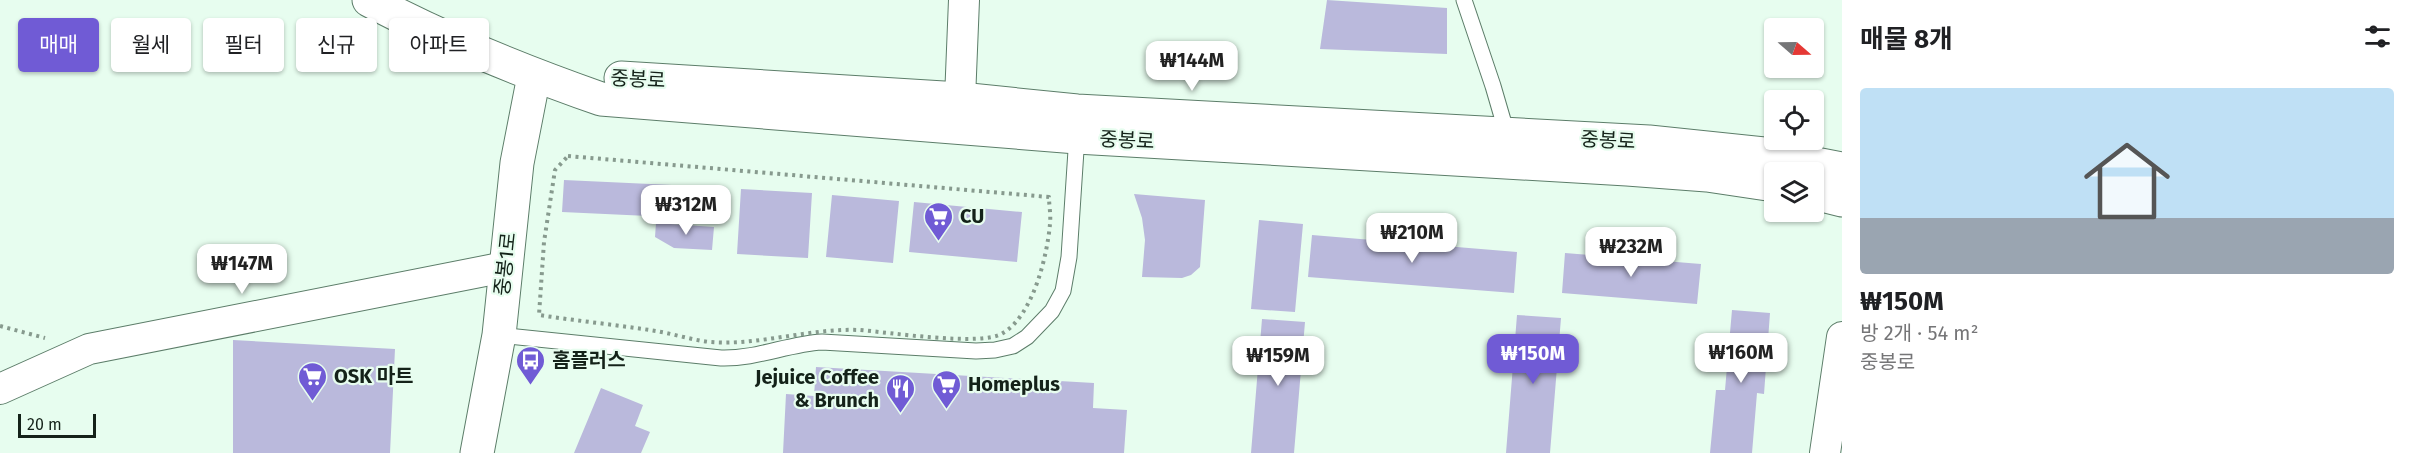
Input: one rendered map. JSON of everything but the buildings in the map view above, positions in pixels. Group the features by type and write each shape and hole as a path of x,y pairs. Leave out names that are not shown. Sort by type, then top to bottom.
{"street":[{"path":"369,0 453,43 534,76"},
{"path":"960,99 964,0"},
{"name":"중봉로","path":"534,76 604,77 960,99 1077,124 1507,134 1709,147 1764,154 1842,169"},
{"name":"중봉로","path":"534,76 601,99 1077,124 1627,169 1764,183"},
{"name":"중봉1로","path":"477,453 499,335 517,163 534,76"},
{"path":"1824,196 1842,200"},
{"path":"0,389 89,349 505,267"},
{"path":"1825,453 1842,338"}],"lane":[{"path":"1464,0 1507,134"},
{"path":"499,335 734,358 799,344 822,342 976,351 1013,346 1040,326 1063,291 1069,256 1077,124"}],"path":[{"path":"568,156 1048,197 1050,223 1039,276 1027,306 1014,326 1000,335 972,339 847,331 812,332 765,339 711,342 657,331 539,315 544,242 555,171 568,156"}],"place":[{"name":"CU","path":"939,242"},
{"name":"홈플러스","path":"531,386"},
{"name":"OSK 마트","path":"313,402"},
{"name":"Homeplus","path":"947,410"},
{"name":"Jejuice Coffee & Brunch","path":"900,414"}]}
